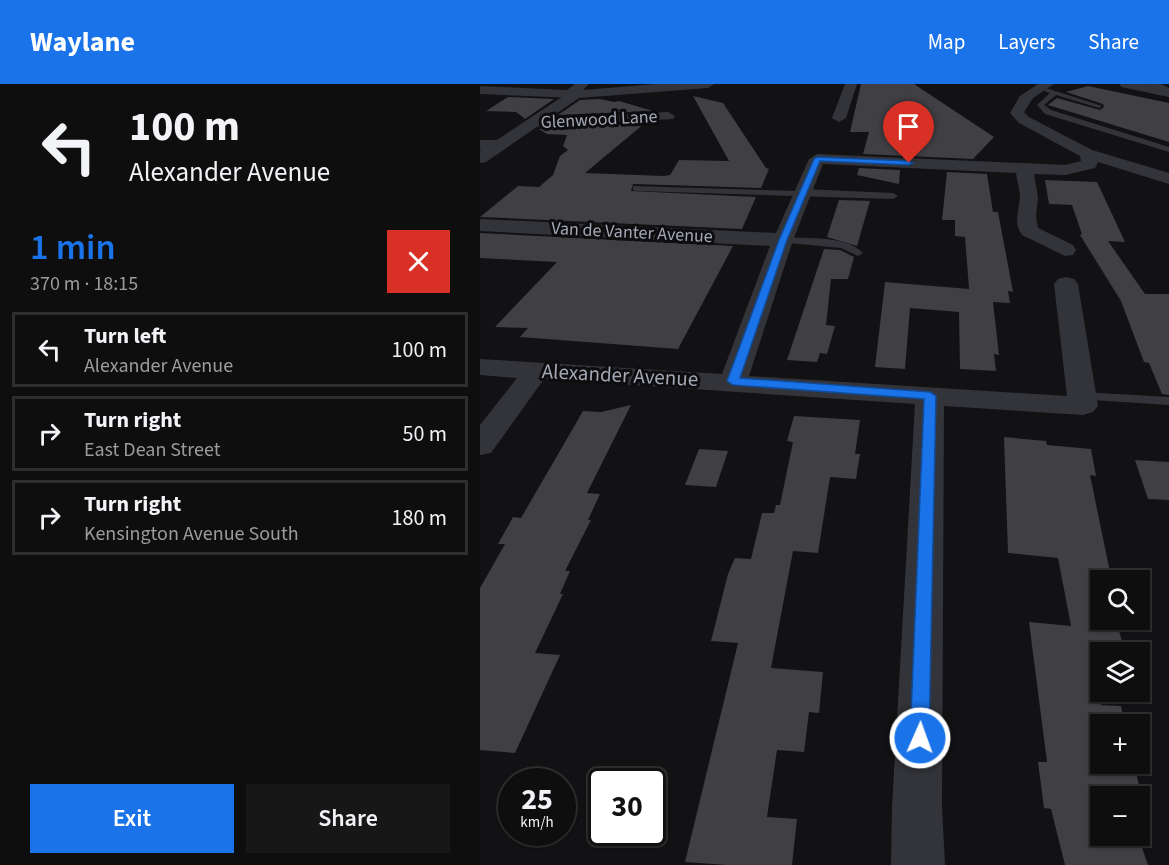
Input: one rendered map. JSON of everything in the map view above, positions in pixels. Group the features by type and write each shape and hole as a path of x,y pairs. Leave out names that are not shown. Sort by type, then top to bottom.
{"street":[{"path":"480,90 708,84"},
{"path":"839,117 851,84"},
{"path":"1126,84 1169,93"},
{"path":"1151,84 1169,93"},
{"path":"1047,88 1031,91 1020,104 1017,113 1034,126 1086,153 1169,179"},
{"path":"480,158 579,89"},
{"name":"Glenwood Lane","path":"531,123 668,116"},
{"path":"480,145 499,145"},
{"path":"733,381 783,240 817,159 1024,169 1080,168 1089,164 1090,158 1086,153"},
{"path":"1024,169 1029,197 1026,216 1029,231 1065,249"},
{"name":"Van de Vanter Avenue","path":"480,225 783,240"},
{"path":"1066,284 1083,401"},
{"name":"Alexander Avenue","path":"480,367 733,381 930,396 1083,401"},
{"path":"480,446 537,370"},
{"path":"918,865 917,807 930,396"}],"lane":[{"path":"1099,106 1047,88 1040,105 1047,112 1169,150"},
{"path":"636,188 893,196"},
{"path":"783,240 842,245 858,253"},
{"name":"Alexander Avenue","path":"1083,401 1169,401"}],"building":[{"path":"861,84 914,84 994,137 973,159 863,154 869,132 850,132"},
{"path":"1088,86 1169,103 1169,142 1048,105 1057,98 1100,110 1104,107 1103,104 1066,92"},
{"path":"693,96 723,103 766,168 769,169 761,188 633,184 631,191 756,197 742,229 480,217 518,186 539,187 553,175 560,156 568,150 563,146 567,135 547,134 539,129 645,123 585,173 664,176 670,175 679,160 729,161"},
{"path":"508,97 554,99 525,119 516,112 486,111"},
{"path":"580,100 619,101 653,111 558,115"},
{"path":"859,168 900,170 899,184 857,175"},
{"path":"947,172 987,174 993,212 998,212 1013,292 1008,291 1010,303 993,302 999,355 994,354 996,371 960,369 959,312 910,308 905,369 875,367 885,282 969,289 965,237 955,236 955,220 942,220"},
{"path":"1045,180 1097,182 1125,242 1108,241 1145,294 1169,294 1169,395 1162,394 1149,363 1144,362 1121,301 1080,235 1082,234 1072,205 1049,204"},
{"path":"839,200 870,201 857,246 827,237"},
{"path":"480,233 733,246 678,349 520,337 528,328 495,327 557,262 480,258"},
{"path":"824,249 840,250 854,257 848,279 831,279 826,325 835,326 827,354 820,353 817,362 787,360"},
{"path":"631,405 587,493 600,494 588,520 591,520 565,571 570,571 560,594 563,594 535,653 560,655 515,753 480,750 480,588 505,544 498,544 513,517 521,518 583,411 601,412"},
{"path":"794,416 860,420 855,454 860,454 856,479 830,477 818,553 793,551 771,668 823,672 819,713 809,712 804,752 777,750 767,817 797,819 792,865 727,865 685,862 738,643 711,641 728,574 735,558 751,559 762,513 774,513 776,505 780,505 793,442 787,441"},
{"path":"1004,437 1046,441 1047,445 1091,449 1096,476 1090,475 1110,570 1090,570 1090,630 1119,630 1122,642 1090,642 1090,702 1121,706 1123,714 1090,714 1090,774 1136,774 1139,786 1090,786 1090,846 1141,846 1148,865 1065,865 1051,809 1044,808 1038,762 1047,762 1029,622 1071,626 1058,558 1008,553"},
{"path":"699,449 728,451 716,487 685,485"},
{"path":"1135,460 1169,462 1169,500 1148,499"}],"route":[{"path":"909,163 817,159 783,240 733,381 930,396 920,738"}]}
